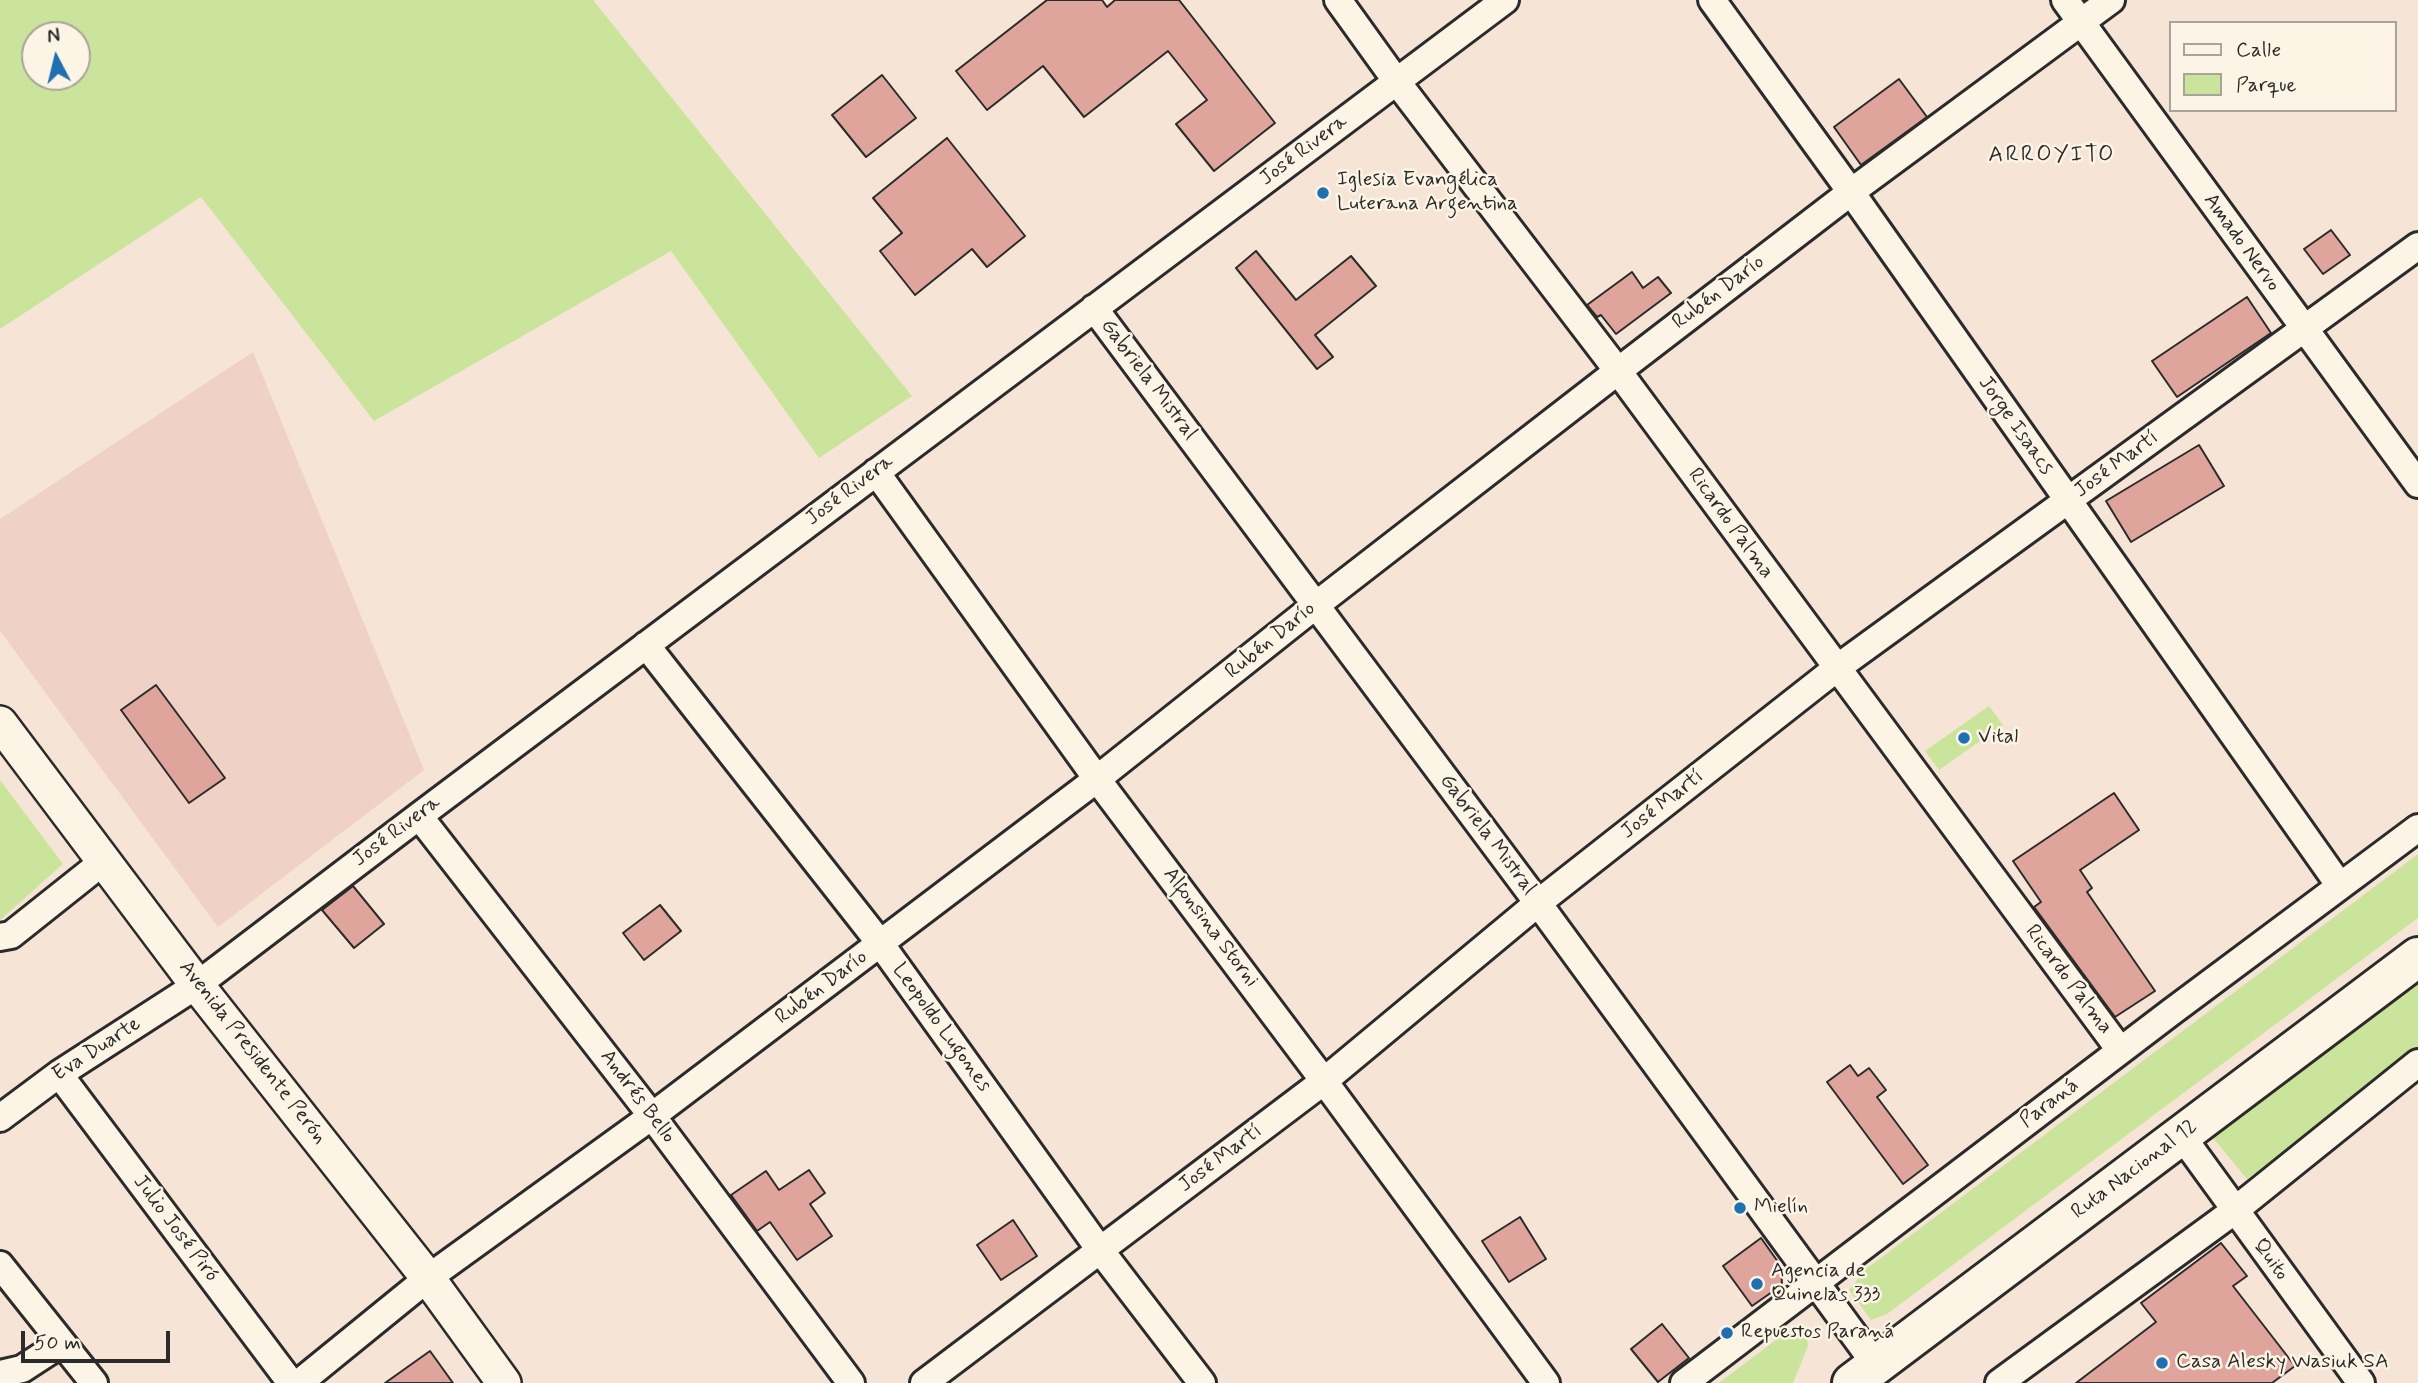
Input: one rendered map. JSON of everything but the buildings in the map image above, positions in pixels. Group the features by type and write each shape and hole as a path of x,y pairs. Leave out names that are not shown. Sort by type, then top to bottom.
{"highway":[{"name":"Ruta Nacional 12","path":"1864,1374 2418,957"}],"main road":[{"name":"Avenida Presidente Perón","path":"0,723 197,985 428,1278 505,1383"}],"street":[{"name":"Ricardo Palma","path":"1338,0 1397,82 1618,371 2120,1050"},
{"name":"José Rivera","path":"197,985 1505,0"},
{"name":"Jorge Isaacs","path":"1712,0 1851,192 2340,886"},
{"name":"Amado Nervo","path":"2066,0 2418,484"},
{"name":"Rubén Darío","path":"299,1383 428,1278 652,1116 1097,779 1618,371 1851,192 2110,0"},
{"name":"José Martí","path":"924,1383 1324,1081 1538,903 1837,668 2418,246"},
{"name":"Gabriela Mistral","path":"1094,308 1538,903 1815,1283 1864,1374"},
{"name":"Alfonsina Storni","path":"876,472 1097,779 1546,1383"},
{"name":"Leopoldo Lugones","path":"646,645 880,943 1101,1250 1202,1383"},
{"name":"Andrés Bello","path":"419,816 652,1116 851,1383"},
{"name":"Paraná","path":"1684,1383 2120,1050 2418,828"},
{"path":"0,937 11,935 104,861"},
{"name":"Eva Duarte","path":"0,1118 59,1074 197,985"},
{"path":"1998,1383 2234,1211 2418,1063"},
{"name":"Julio José Piró","path":"59,1074 291,1383"},
{"name":"Quito","path":"2181,1135 2361,1383"},
{"path":"0,1265 93,1383"},
{"path":"0,1374 22,1368 62,1343"}],"shaded area":[{"path":"253,352 424,770 218,927 0,631 0,519"}],"green space":[{"path":"0,0 593,0 912,396 819,458 671,251 374,421 201,197 0,329"},
{"name":"Vital","path":"1989,706 2003,725 1939,770 1925,751"},
{"path":"0,780 63,864 0,920"},
{"path":"2418,854 2418,918 1887,1314 1871,1320 1849,1290 1866,1269"},
{"path":"2418,981 2418,1054 2247,1179 2213,1138"},
{"path":"1794,1326 1806,1330 1808,1346 1793,1383 1719,1383"}],"place":[{"name":"Iglesia Evangélica Luterana Argentina","path":"1323,193"},
{"name":"Vital","path":"1964,738"},
{"name":"Mielín","path":"1740,1208"},
{"name":"Agencia de Quinelas 333","path":"1757,1284"},
{"name":"Repuestos Paraná","path":"1727,1333"},
{"name":"Casa Alesky Wasiuk SA","path":"2162,1363"}],"district":[{"name":"ARROYITO","path":"2052,156"}]}
